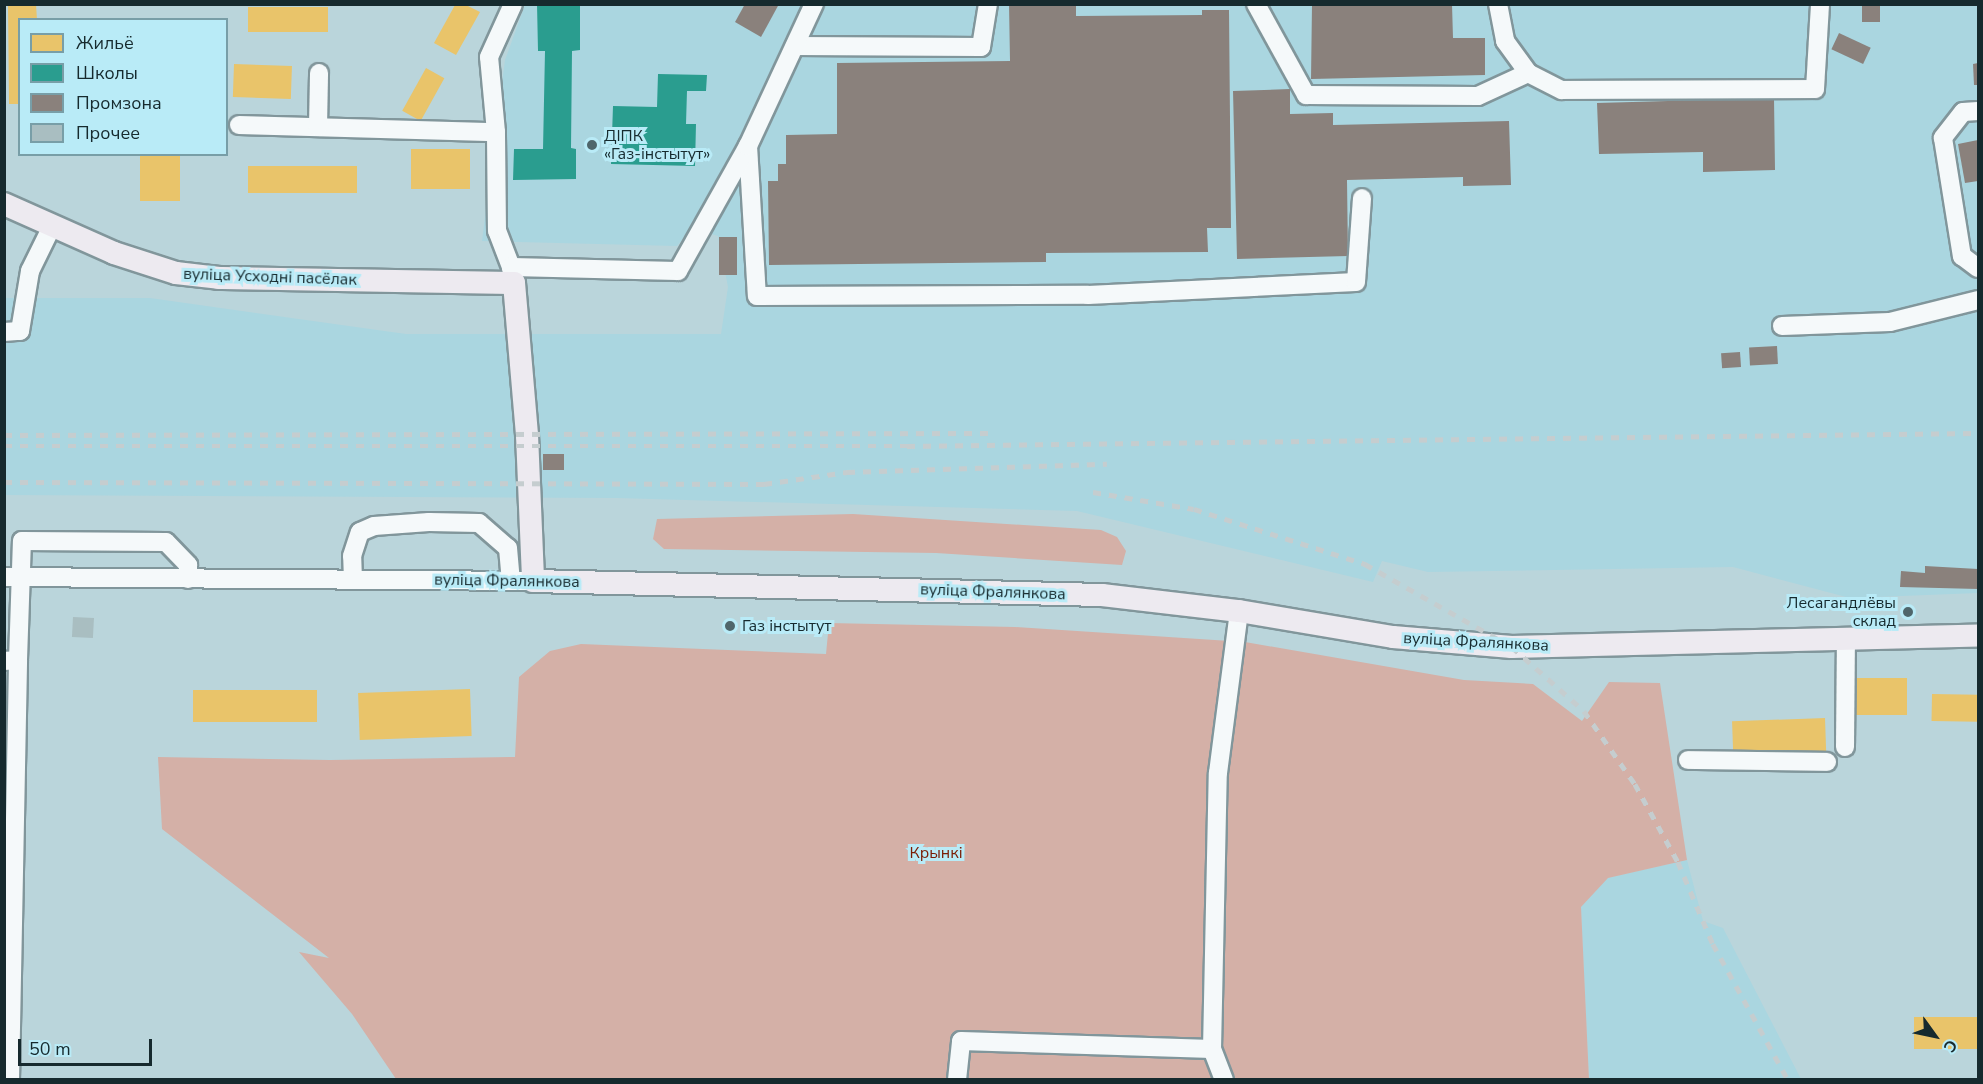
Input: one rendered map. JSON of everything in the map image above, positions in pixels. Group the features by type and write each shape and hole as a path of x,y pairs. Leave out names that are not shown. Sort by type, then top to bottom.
{"main road":[{"name":"вуліца Усходні пасёлак","path":"4,204 114,253 187,274 219,278 512,275"},
{"path":"512,275 527,435 522,581"},
{"name":"вуліца Фралянкова","path":"522,581 1102,596 1239,611 1393,637 1512,647 1978,636"}],"street":[{"path":"513,4 489,57 496,132 498,231 512,275 678,271 748,146 814,4"},
{"path":"795,46 981,46 988,4"},
{"path":"1256,4 1306,95 1478,96 1528,73"},
{"path":"1498,4 1505,40 1528,73 1562,90 1815,88 1820,4"},
{"path":"318,127 319,73"},
{"path":"1978,111 1963,112 1943,138 1962,256 1978,268"},
{"path":"239,125 496,132"},
{"path":"748,146 757,296 1088,295 1356,282 1362,198"},
{"path":"4,332 20,331 30,271 52,226"},
{"path":"1782,326 1890,321 1978,300"},
{"path":"353,580 352,556 360,532 374,526 429,522 479,523 508,548 522,581"},
{"path":"10,1080 12,577 22,541 166,542 188,565 188,579"},
{"name":"вуліца Фралянкова","path":"12,577 522,581"},
{"path":"1224,1080 1212,1049 1218,773 1239,611"},
{"path":"1845,747 1846,638"},
{"path":"1688,760 1827,762"},
{"path":"957,1080 961,1041 1212,1049"}],"shaded area":[{"path":"525,5 1978,5 1978,593 1850,598 1733,567 1428,572 1382,561 1373,582 1077,511 617,498 5,495 4,298 150,298 406,334 721,334 728,287 718,236 692,228 677,246 482,241 505,60"},
{"path":"1687,860 1703,921 1723,928 1801,1079 1589,1079 1581,907 1607,878"}],"green space":[{"path":"853,514 1101,530 1117,537 1126,551 1122,565 936,553 664,549 653,539 657,519"},
{"name":"Крынкі","path":"829,623 1015,627 1245,642 1464,680 1533,684 1582,721 1609,682 1660,683 1687,860 1608,878 1581,907 1589,1079 396,1079 352,1014 299,952 329,958 162,829 158,757 330,760 515,757 519,677 550,651 581,644 826,654"}],"building: Жильё":[{"path":"8,4 36,4 37,18 18,18 18,104 9,104"},
{"path":"455,5 466,5 480,12 456,55 434,43"},
{"path":"248,7 328,7 328,32 248,32"},
{"path":"234,64 292,66 291,99 233,97"},
{"path":"426,68 444,78 421,121 402,111"},
{"path":"411,149 470,149 470,189 411,189"},
{"path":"140,156 180,156 180,201 140,201"},
{"path":"248,166 357,166 357,193 248,193"},
{"path":"1851,678 1907,678 1907,715 1851,715"},
{"path":"470,689 472,736 360,740 358,693"},
{"path":"193,690 317,690 317,722 193,722"},
{"path":"1932,694 1978,695 1978,722 1932,721"},
{"path":"1825,718 1826,752 1733,755 1732,721"},
{"path":"1914,1017 1978,1017 1978,1049 1914,1049"}],"building: Школы":[{"path":"537,4 580,4 580,50 572,51 571,148 576,149 576,179 513,180 514,149 543,149 545,51 538,51"},
{"path":"658,74 707,75 706,91 687,91 686,124 696,124 695,166 611,164 613,106 657,107"}],"building: Промзона":[{"path":"745,4 779,4 761,37 735,22"},
{"path":"1009,4 1076,4 1076,16 1202,15 1202,10 1229,10 1231,228 1207,228 1208,252 1046,253 1046,262 769,265 768,181 778,181 778,164 786,164 786,135 837,134 837,63 1010,61"},
{"path":"1312,4 1452,4 1453,38 1485,38 1485,75 1311,79"},
{"path":"1862,4 1880,4 1880,22 1862,22"},
{"path":"1839,33 1871,48 1863,64 1831,49"},
{"path":"1978,63 1978,85 1974,85 1973,64"},
{"path":"1290,89 1290,114 1333,113 1333,125 1509,121 1511,185 1463,186 1463,177 1347,180 1348,256 1237,259 1233,91"},
{"path":"1774,98 1775,170 1703,172 1703,152 1599,154 1597,103"},
{"path":"1978,140 1978,181 1965,183 1958,144"},
{"path":"719,237 737,237 737,275 719,275"},
{"path":"1777,346 1778,364 1750,365 1749,347"},
{"path":"1740,352 1741,367 1722,368 1721,353"},
{"path":"543,454 564,454 564,470 543,470"},
{"path":"1925,566 1978,569 1978,589 1900,587 1901,571 1925,573"}],"building: Прочее":[{"path":"73,617 94,618 93,638 72,637"}],"railway":[{"path":"4,435 992,433"},
{"path":"4,446 907,446 1978,433"},
{"path":"4,482 764,484 847,472 1107,464"},
{"path":"1093,492 1194,509 1365,564 1512,647 1584,711 1635,784 1678,862 1713,944 1788,1080"}],"place":[{"name":"ДІПК «Газ-інстытут»","path":"592,145"},
{"name":"Лесагандлёвы склад","path":"1908,612"},
{"name":"Газ інстытут","path":"730,626"}]}
